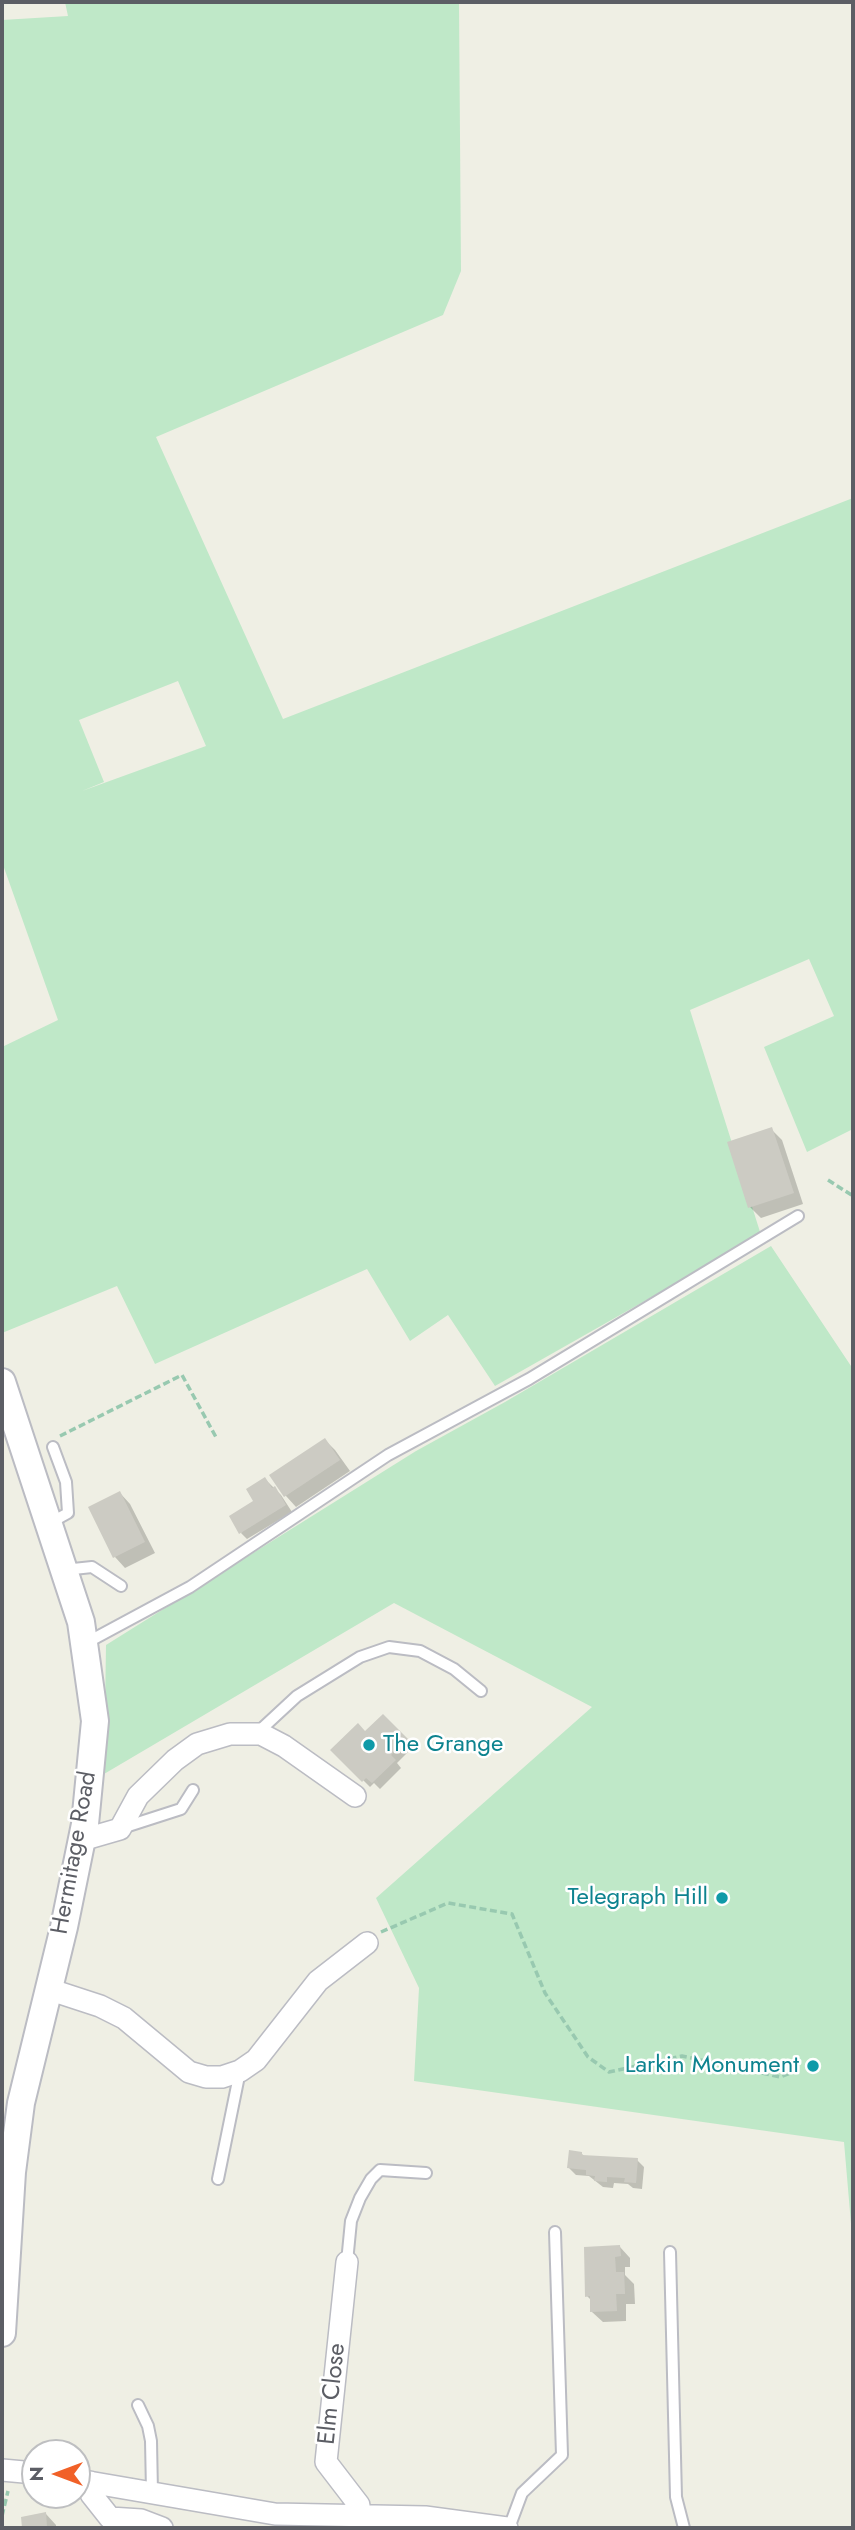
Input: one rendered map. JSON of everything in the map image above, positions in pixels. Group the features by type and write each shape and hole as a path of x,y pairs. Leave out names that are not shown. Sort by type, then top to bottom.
{"street":[{"name":"Hermitage Road","path":"2,1382 50,1523 86,1643 95,1721 82,1840 64,1927 21,2103 10,2133 2,2333"},
{"path":"82,1840 120,1829 138,1796 166,1768 197,1744 230,1734 261,1734 284,1746 355,1797"},
{"path":"48,1990 100,2006 124,2018 189,2072 217,2078 240,2071 260,2056 318,1981 367,1943"},
{"name":"Elm Close","path":"347,2262 326,2462 359,2505 358,2517"},
{"path":"91,2482 275,2514 425,2517 508,2528"},
{"path":"91,2494 104,2519 150,2522 162,2528"}],"lane":[{"path":"86,1643 190,1587 388,1455 529,1379 798,1216"},
{"path":"50,1523 68,1513 66,1482 53,1447"},
{"path":"64,1570 92,1567 121,1586"},
{"path":"256,1734 297,1696 359,1657 388,1647 420,1651 454,1669 481,1691"},
{"path":"120,1829 181,1809 193,1790"},
{"path":"218,2179 240,2071"},
{"path":"347,2262 351,2221 359,2198 371,2179 380,2170 426,2173"},
{"path":"508,2528 522,2493 562,2455 555,2232"},
{"path":"670,2252 676,2497 684,2528"},
{"path":"138,2405 148,2426 151,2441 152,2493"}],"path":[{"path":"828,1180 853,1196"},
{"path":"53,1447 62,1434 182,1375 217,1439"},
{"path":"367,1943 384,1930 448,1903 512,1914 545,1993 588,2057 609,2072 682,2056 780,2077 801,2069"},
{"path":"2,2516 7,2477"}],"green space":[{"path":"65,2 459,2 461,271 443,315 156,437 283,719 853,498 853,1129 807,1152 764,1047 834,1016 809,959 690,1010 761,1235 495,1386 448,1315 410,1341 367,1269 155,1364 117,1286 2,1333 2,1047 58,1020 2,862 2,20 68,16","holes":["178,681 206,746 82,791 104,782 79,720"]},
{"path":"771,1246 853,1369 853,2247 844,2142 414,2081 419,1988 376,1898 592,1707 394,1603 104,1774 106,1645 416,1451"}],"building":[{"path":"772,1127 794,1193 748,1208 727,1142"},
{"path":"325,1438 340,1460 284,1497 269,1475"},
{"path":"265,1477 272,1488 275,1486 286,1505 239,1534 229,1516 253,1501 246,1489"},
{"path":"120,1491 145,1542 113,1558 88,1507"},
{"name":"The Grange","path":"383,1714 408,1739 391,1755 396,1760 372,1783 366,1778 362,1782 330,1750 358,1723 365,1731"},
{"path":"569,2150 582,2152 582,2155 638,2158 636,2183 624,2182 625,2178 607,2177 607,2182 594,2181 595,2176 586,2175 586,2170 567,2168"},
{"path":"620,2245 621,2256 615,2257 616,2272 624,2272 625,2294 616,2294 617,2311 590,2312 590,2296 585,2297 584,2247"},
{"path":"46,2512 47,2528 22,2528 21,2517"}],"place":[{"name":"The Grange","path":"369,1745"},
{"name":"Telegraph Hill","path":"722,1898"},
{"name":"Larkin Monument","path":"813,2066"}]}
